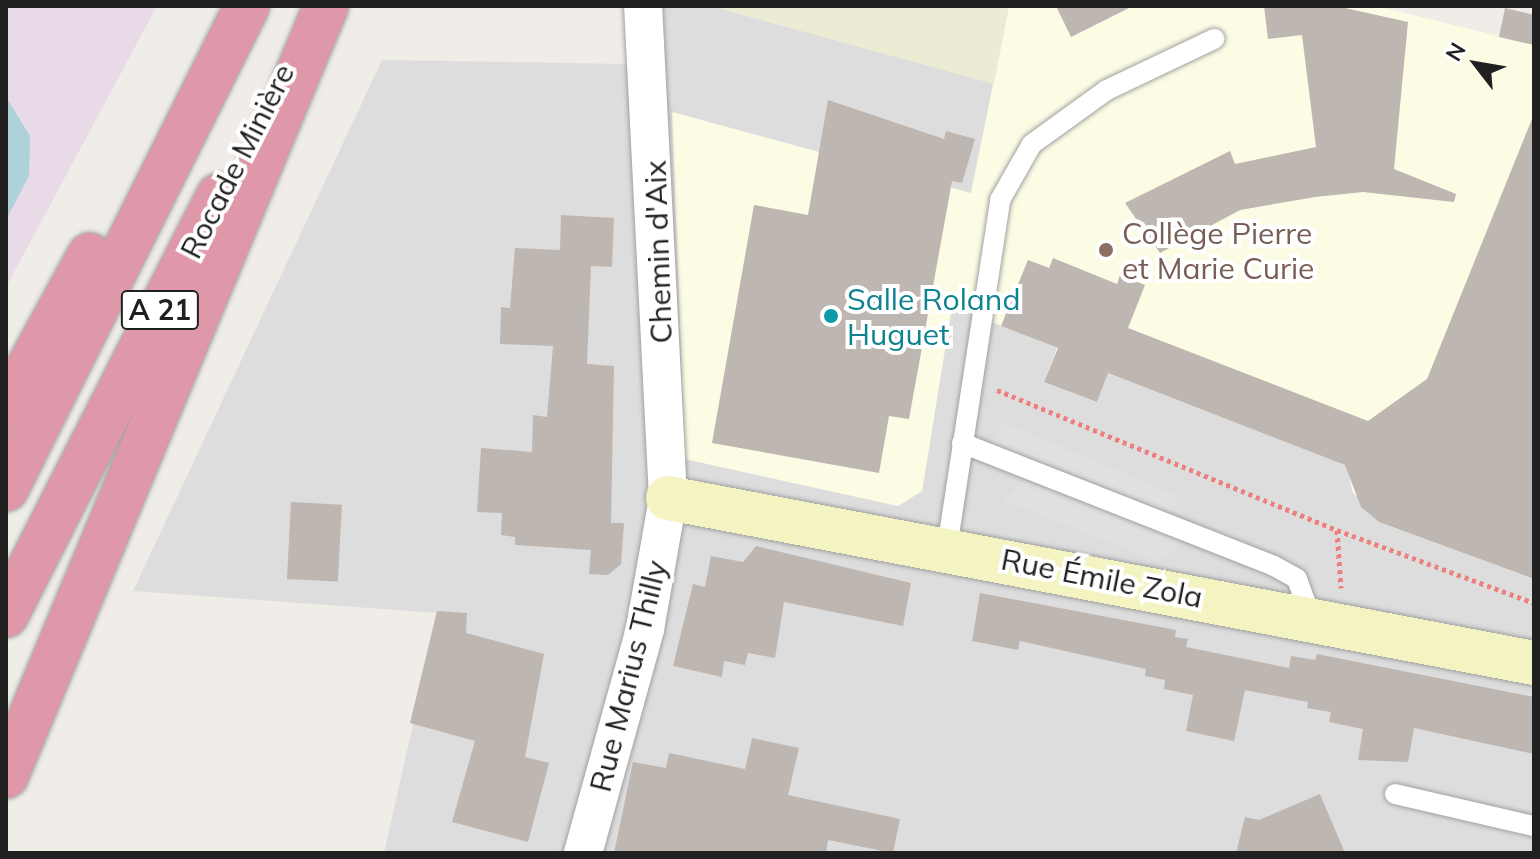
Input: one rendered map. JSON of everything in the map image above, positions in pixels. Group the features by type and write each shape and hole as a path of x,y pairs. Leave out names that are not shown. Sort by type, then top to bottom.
{"highway":[{"name":"Rocade Minière","path":"6,489 247,6"},
{"name":"Rocade Minière","path":"6,615 317,6"},
{"path":"6,776 326,6"},
{"path":"6,409 194,65 226,44"}],"street":[{"name":"Chemin d'Aix","path":"643,6 668,498"},
{"name":"Rue Émile Zola","path":"668,498 1327,620 1534,663"},
{"name":"Rue Marius Thilly","path":"583,853 645,629 668,498"}],"lane":[{"path":"947,548 969,382 1000,200 1032,144 1107,90 1214,39"},
{"path":"962,443 1274,566 1297,579 1327,620"},
{"path":"1395,794 1534,826"}],"path":[{"path":"969,382 1337,530 1534,603"},
{"path":"1327,620 1337,530"}],"shaded area":[{"path":"6,6 157,6 6,287"},
{"path":"643,6 1009,6 971,193 685,459 898,506 922,491 952,306 1058,348 1044,382 1108,373 1348,466 1379,522 1534,579 1534,853 384,853 438,613 133,591 382,60 628,64"},
{"path":"710,6 1009,6 994,84"},
{"name":"Collège Pierre et Marie Curie","path":"1009,6 1377,6 1534,45 1534,579 1379,522 1352,491 1348,466 1108,373 1097,402 1044,382 1057,348 952,306 922,491 898,506 685,459 672,112 971,193"},
{"path":"1004,423 1179,496 1165,523 1196,533 1159,562 1003,500 1038,470 988,451"}],"water":[{"path":"6,97 30,136 29,176 6,220"}],"building":[{"path":"1056,6 1133,6 1071,37"},
{"path":"1264,6 1336,6 1408,22 1394,169 1456,194 1454,202 1363,192 1240,210 1160,253 1125,203 1230,151 1235,164 1316,147 1302,35 1268,39"},
{"path":"1505,8 1534,15 1534,45 1499,37"},
{"name":"Salle Roland Huguet","path":"828,100 944,139 946,131 975,139 962,183 952,181 909,419 889,416 879,473 712,443 754,205 808,215"},
{"path":"1534,114 1534,579 1379,522 1361,507 1345,465 1108,373 1097,402 1044,382 1058,348 1001,326 1028,260 1049,268 1053,258 1117,284 1120,275 1145,285 1128,328 1368,421 1427,379"},
{"path":"561,215 614,218 612,267 591,266 587,364 614,366 611,523 624,523 621,564 608,575 589,574 591,550 515,545 515,537 501,535 502,513 477,512 481,448 532,452 533,415 547,417 553,346 500,344 501,307 510,308 515,248 560,250"},
{"path":"291,502 342,505 338,582 287,579"},
{"path":"756,546 911,583 903,626 784,602 775,658 748,653 745,665 724,661 722,677 673,666 693,584 705,587 711,556 743,562"},
{"path":"980,593 1176,630 1175,637 1188,639 1186,647 1289,668 1291,656 1315,660 1317,654 1534,697 1534,754 1414,728 1408,762 1358,760 1363,729 1329,722 1331,712 1307,708 1308,702 1245,690 1234,741 1186,731 1193,695 1164,689 1165,680 1145,676 1146,669 1020,641 1018,650 972,641"},
{"path":"437,611 467,613 466,633 544,654 525,757 549,763 528,842 452,822 475,741 410,723"},
{"path":"752,738 799,748 788,795 900,819 893,853 828,840 826,853 614,853 633,762 666,768 669,753 745,769"},
{"path":"1320,794 1345,853 1236,853 1245,817 1259,820"}],"place":[{"name":"Collège Pierre et Marie Curie","path":"1106,250"},
{"name":"Salle Roland Huguet","path":"831,316"}]}
